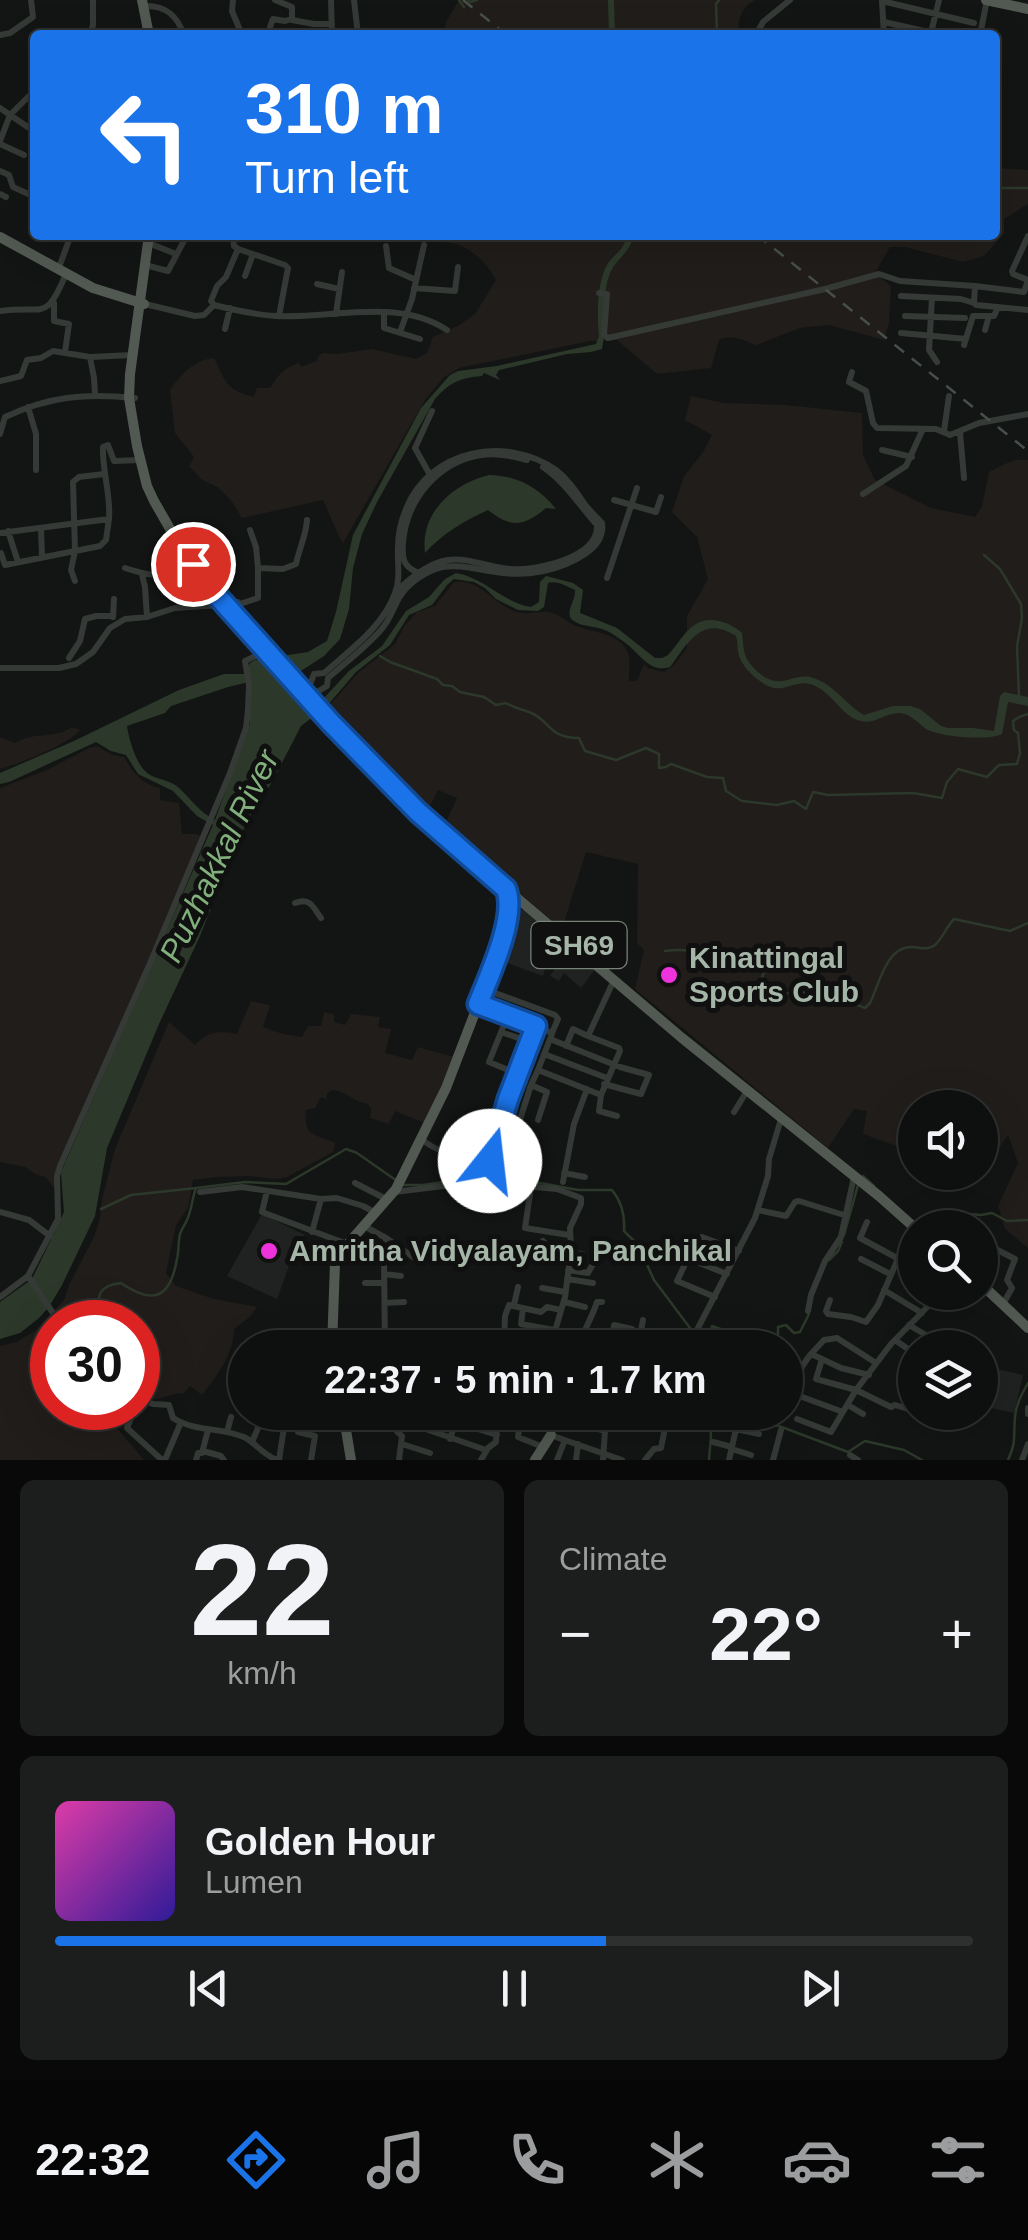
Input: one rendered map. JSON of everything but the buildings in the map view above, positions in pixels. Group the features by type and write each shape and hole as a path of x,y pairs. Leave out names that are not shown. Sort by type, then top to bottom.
{"main road":[{"path":"987,0 1028,9"},
{"path":"141,3 146,30"},
{"path":"0,237 101,291 143,303"},
{"path":"150,240 133,354 132,398 140,460 154,502 224,604 310,696"},
{"path":"150,240 132,398 143,454 158,502 175,532 255,637"},
{"name":"SH69","path":"310,696 432,822 898,1213"},
{"path":"432,822 506,889 833,1159"},
{"path":"504,930 510,901 506,889"},
{"path":"333,1330 335,1264 404,1175 446,1088 504,930 513,910 524,904"},
{"path":"998,1300 1028,1328"},
{"path":"346,1430 351,1460"},
{"path":"535,1460 554,1445"}],"street":[{"path":"0,36 33,17 31,0"},
{"path":"92,30 94,0"},
{"path":"233,0 232,11 240,30"},
{"path":"275,0 292,7 291,19"},
{"path":"331,0 332,30"},
{"path":"354,0 357,30"},
{"path":"758,30 762,22 790,0"},
{"path":"884,30 882,0 974,22"},
{"path":"931,30 938,0"},
{"path":"981,30 987,0"},
{"path":"141,3 171,15 182,30"},
{"path":"270,27 273,19 332,24"},
{"path":"884,22 915,30"},
{"path":"24,155 0,142 6,118 30,95"},
{"path":"0,108 6,118 30,130"},
{"path":"0,171 8,175 13,186 30,194"},
{"path":"602,294 604,335 608,338 878,274 900,281 1022,293 1028,279 1012,270 1028,236"},
{"path":"65,352 69,324 54,321 54,302 70,240"},
{"path":"153,240 176,254"},
{"path":"149,266 168,272 183,240"},
{"path":"234,240 238,250 288,269 280,316"},
{"path":"400,332 424,245"},
{"path":"386,246 389,268 415,284 453,292 458,267"},
{"path":"214,305 217,286 238,250"},
{"path":"245,276 252,254"},
{"path":"336,314 342,272"},
{"path":"316,284 339,289"},
{"path":"974,303 975,286"},
{"path":"902,296 961,299 980,306 1028,310"},
{"path":"932,298 929,350 937,362"},
{"path":"0,311 38,310 54,302"},
{"path":"143,303 195,316 204,316 214,305"},
{"path":"214,305 280,316 407,314 447,330"},
{"path":"225,329 230,308"},
{"path":"902,333 965,342 973,316 995,315 998,308"},
{"path":"384,312 384,328 420,340"},
{"path":"906,316 966,318"},
{"path":"985,330 989,316"},
{"path":"0,381 21,376 26,360 54,351 90,357 133,354"},
{"path":"90,357 95,394"},
{"path":"852,372 849,382 866,391 876,427 944,430"},
{"path":"0,434 2,418 64,397 95,394 132,398"},
{"path":"949,396 944,430 948,435 990,420 1028,414"},
{"path":"28,407 36,434 36,470"},
{"path":"430,475 415,448 432,411"},
{"path":"863,494 906,466 923,429"},
{"path":"960,432 964,478"},
{"path":"1,553 6,565 105,544 110,518 104,445 114,461 140,460"},
{"path":"882,450 912,457"},
{"path":"396,593 403,515 414,493 445,464 471,453 519,453 555,470 572,486 583,506"},
{"path":"310,696 327,686 328,678 380,632 406,585 447,566 532,573 593,549 602,523 543,467 533,462 480,455 440,473 414,502 404,532 406,585"},
{"path":"75,581 71,570 75,551 73,482 79,476 104,474"},
{"path":"607,578 637,488"},
{"path":"614,500 656,512 661,497"},
{"path":"18,562 4,532 110,518"},
{"path":"258,568 283,569 296,564 307,520"},
{"path":"41,528 42,557"},
{"path":"250,530 256,547 257,600 237,604 253,625 255,637"},
{"path":"310,696 314,674 324,673 372,630 396,593 420,573 437,563 454,560 499,570"},
{"path":"403,563 420,573"},
{"path":"126,568 166,576 193,564"},
{"path":"142,574 146,617"},
{"path":"399,575 406,585"},
{"path":"113,626 114,599"},
{"path":"0,668 59,668 76,664 93,652 113,626 126,619 175,608 222,605 255,637"},
{"path":"69,658 80,641 85,618 114,616"},
{"path":"0,1297 28,1278 58,1219 60,1166 246,728 246,661 270,652"},
{"path":"295,903 308,901 322,918"},
{"path":"588,1036 614,979"},
{"path":"484,989 558,1017 502,1167"},
{"path":"478,1004 536,1026 566,1046 648,1074 643,1092 639,1094 544,1054"},
{"path":"508,1016 489,1062 518,1074"},
{"path":"557,1023 619,1048 599,1111 617,1116"},
{"path":"490,1161 496,1134 536,1026"},
{"path":"566,1046 573,1029"},
{"path":"501,1032 530,1042"},
{"path":"538,1070 601,1095"},
{"path":"532,1085 547,1092 538,1120"},
{"path":"585,1176 563,1177 574,1124 587,1089"},
{"path":"734,1112 747,1091"},
{"path":"698,1330 758,1210 781,1119"},
{"path":"421,1138 434,1148 502,1167"},
{"path":"502,1167 505,1181"},
{"path":"808,1312 811,1295 847,1216 854,1176"},
{"path":"355,1183 392,1194 505,1181 581,1198 571,1222 564,1301 554,1330 521,1324 523,1308"},
{"path":"200,1192 236,1187 337,1198 375,1213"},
{"path":"532,1187 525,1228 569,1235"},
{"path":"267,1190 262,1212 348,1244"},
{"path":"312,1232 321,1198"},
{"path":"758,1210 786,1216 798,1202 847,1216"},
{"path":"0,1212 29,1220 50,1236"},
{"path":"830,1300 828,1314 853,1317 865,1327 884,1290 897,1258 858,1242 866,1222"},
{"path":"364,1226 420,1262 425,1262 430,1254"},
{"path":"715,1298 677,1281 687,1258 700,1237 739,1251"},
{"path":"386,1238 386,1330"},
{"path":"544,1241 553,1252 582,1254"},
{"path":"998,1251 1014,1259 1008,1280 1012,1288 1002,1304"},
{"path":"687,1258 727,1274"},
{"path":"861,1259 890,1274"},
{"path":"567,1274 588,1273 593,1264"},
{"path":"567,1274 593,1284"},
{"path":"366,1283 402,1276"},
{"path":"28,1278 44,1300"},
{"path":"514,1305 518,1287"},
{"path":"542,1288 584,1307"},
{"path":"884,1290 922,1313"},
{"path":"505,1330 507,1308 514,1305 541,1312 564,1301"},
{"path":"584,1330 597,1301 602,1302"},
{"path":"385,1303 404,1302"},
{"path":"803,1421 832,1431 876,1363 925,1310"},
{"path":"642,1330 643,1320"},
{"path":"613,1330 614,1326 632,1329"},
{"path":"909,1326 916,1330"},
{"path":"803,1367 824,1340 837,1338 876,1363"},
{"path":"811,1354 869,1375"},
{"path":"816,1379 822,1359"},
{"path":"803,1374 856,1390 890,1407 898,1406"},
{"path":"803,1396 863,1414"},
{"path":"160,1404 169,1404 172,1416 180,1422 227,1432 252,1442 257,1450 278,1460 283,1430"},
{"path":"129,1430 164,1460 180,1422"},
{"path":"203,1451 208,1430"},
{"path":"252,1442 257,1430"},
{"path":"394,1430 402,1436 400,1460"},
{"path":"431,1430 486,1450"},
{"path":"450,1438 453,1430"},
{"path":"482,1430 497,1434"},
{"path":"481,1460 496,1442 497,1430"},
{"path":"519,1430 518,1437 554,1445 578,1444 604,1457 622,1460"},
{"path":"604,1457 606,1430"},
{"path":"645,1460 652,1450 661,1448 665,1430"},
{"path":"730,1460 736,1430"},
{"path":"741,1430 759,1434"},
{"path":"773,1460 781,1430"},
{"path":"298,1432 314,1436 311,1460"},
{"path":"713,1442 751,1455"},
{"path":"402,1444 430,1453"},
{"path":"576,1460 578,1444"},
{"path":"1022,1460 1028,1444"},
{"path":"196,1460 203,1451 224,1460"}],"shaded area":[{"path":"459,0 755,0 741,14 738,30 445,30"},
{"path":"1000,168 1028,170 1028,204 1004,219 1004,234 1000,238"},
{"path":"434,240 999,240 984,256 963,262 905,247 890,247 875,273 891,286 884,340 829,325 800,328 756,345 729,338 719,340 711,368 657,374 617,340 590,341 459,368 443,378 425,400 343,543 323,500 242,518 219,488 201,479 189,466 194,457 175,433 170,390 189,369 214,358 232,388 254,397 257,388 270,388 290,367 317,361 323,353 372,349 416,359 427,353 433,337 475,314 496,280 471,251"},
{"path":"691,396 724,403 862,413 863,455 875,480 931,508 975,517 982,506 989,472 1013,461 1028,460 1028,1248 1005,1229 998,1206 1018,1163 1008,1135 998,1150 998,1090 898,1090 897,1146 863,1134 867,1111 854,1109 828,1148 635,989 644,950 637,943 638,864 586,852 562,929 443,828 457,798 438,790 427,812 327,708 358,673 395,644 417,612 435,606 454,582 472,584 517,612 552,613 576,626 615,638 629,657 629,681 637,681 644,664 664,672 674,665 687,648 687,616 708,579 697,537 672,512 684,476 712,435 685,420"},
{"path":"72,727 80,730 65,742 0,769 0,737 15,743"},
{"path":"97,746 124,757 139,777 160,788 160,800 179,803 182,834 202,836 57,1169 57,1192 46,1177 0,1162 0,788"},
{"path":"524,909 549,929 537,958 547,962 543,976 499,960 515,912"},
{"path":"558,936 596,968 581,988 564,973 559,981 550,976 557,966 549,963"},
{"path":"251,1001 270,1005 263,1027 283,1034 302,1037 308,1026 321,1026 324,1012 334,1014 334,1022 345,1025 351,1014 380,1017 378,1027 391,1029 385,1053 412,1060 418,1047 454,1057 425,1123 395,1111 389,1124 370,1118 368,1104 331,1090 315,1108 306,1110 306,1119 308,1130 335,1143 333,1152 277,1179 250,1176 193,1180 188,1208 176,1225 166,1273 176,1286 214,1299 257,1307 234,1330 228,1330 228,1356 202,1395 190,1386 184,1393 160,1398 160,1300 64,1300 94,1237 115,1149 169,1022 195,1045 214,1033 237,1034"},
{"name":"Amritha Vidyalayam, Panchikal","path":"262,1214 305,1235 277,1299 227,1276"},
{"path":"30,1334 30,1430 119,1430 144,1460 0,1460 0,1346"},
{"path":"998,1369 1023,1375 1014,1413 998,1409"}],"water":[{"path":"625,240 632,240 609,276 602,349 499,370 496,375 500,380 484,373 451,385 435,399 362,534 340,639 324,656 290,678 310,705 323,699 349,671 382,646 406,611 456,573 531,607 539,602 540,582 546,576 573,583 583,590 580,613 617,628 655,658 668,655 696,624 708,620 726,623 742,633 746,657 762,675 775,681 813,678 864,715 893,706 910,706 941,726 994,731 1004,692 1028,697 1028,706 1008,702 1002,734 987,737 933,732 900,713 861,721 849,716 813,685 774,688 763,683 742,662 736,636 724,630 714,628 697,634 670,667 656,667 610,633 571,619 575,590 565,585 548,583 544,607 538,611 518,610 474,582 454,579 432,605 409,615 390,645 301,726 237,843 159,1024 107,1148 95,1216 62,1285 53,1300 30,1300 30,1325 0,1339 0,1302 32,1279 64,1212 61,1172 213,825 197,816 173,791 138,774 126,755 96,742 9,782 0,784 0,773 179,690 224,674 244,674 255,660 308,652 327,641 353,535 421,408 458,371 596,344 598,302 608,264","holes":["249,682 250,724 215,820 176,785 145,771 134,753 127,726 165,713 171,706"]},
{"path":"489,475 527,484 556,509 546,508 518,523 488,510 454,528 425,553 428,525 442,502 463,485"}],"waterway":[{"path":"459,0 464,7"},
{"path":"468,0 477,0"},
{"name":"Puzhakkal River","path":"611,0 612,30"},
{"path":"717,30 719,0"},
{"path":"1000,188 1028,188"},
{"path":"984,555 1000,569 1021,604 1017,646 1019,697"},
{"path":"380,656 460,692 536,715 555,732 579,738 585,751 616,760 646,748 659,754 659,768 671,764 707,777 723,778 726,791 742,801 777,805 794,801 806,809 813,792 913,793 942,798 947,782 958,769 987,777 999,765 1017,764 1020,753 1013,721 1028,714"},
{"path":"665,951 686,950 719,962 758,955 764,961 761,984 769,989 831,994 865,1008 895,953 911,947 932,947 954,919 1010,931 1028,923"},
{"path":"98,1300 106,1287 121,1283 151,1296 165,1290 174,1272 180,1234 196,1188 245,1182 286,1184 346,1149 397,1181"},
{"path":"403,1185 477,1177 578,1190 612,1190 622,1209 624,1231 638,1245 654,1280 692,1330"},
{"path":"862,1178 874,1186"},
{"path":"844,1235 858,1185"},
{"path":"101,1209 131,1195 196,1188"},
{"path":"998,1216 1007,1221 1028,1220"},
{"path":"829,1260 842,1242"},
{"path":"801,1330 809,1314"},
{"path":"778,1330 786,1325 791,1330"},
{"path":"711,1330 712,1326 723,1330"},
{"path":"1008,1460 1014,1443 1017,1408 1028,1383"},
{"path":"709,1460 710,1430"},
{"path":"790,1430 848,1452 865,1441 904,1450 922,1460"}],"railway":[{"path":"463,0 501,30"},
{"path":"763,240 1028,451"}],"place":[{"name":"Kinattingal Sports Club","path":"669,975"},
{"name":"Amritha Vidyalayam, Panchikal","path":"269,1251"}],"route":[{"path":"193,564 301,692 418,812 506,889 510,901 505,926 478,1004 536,1026 496,1134 490,1161"}]}
